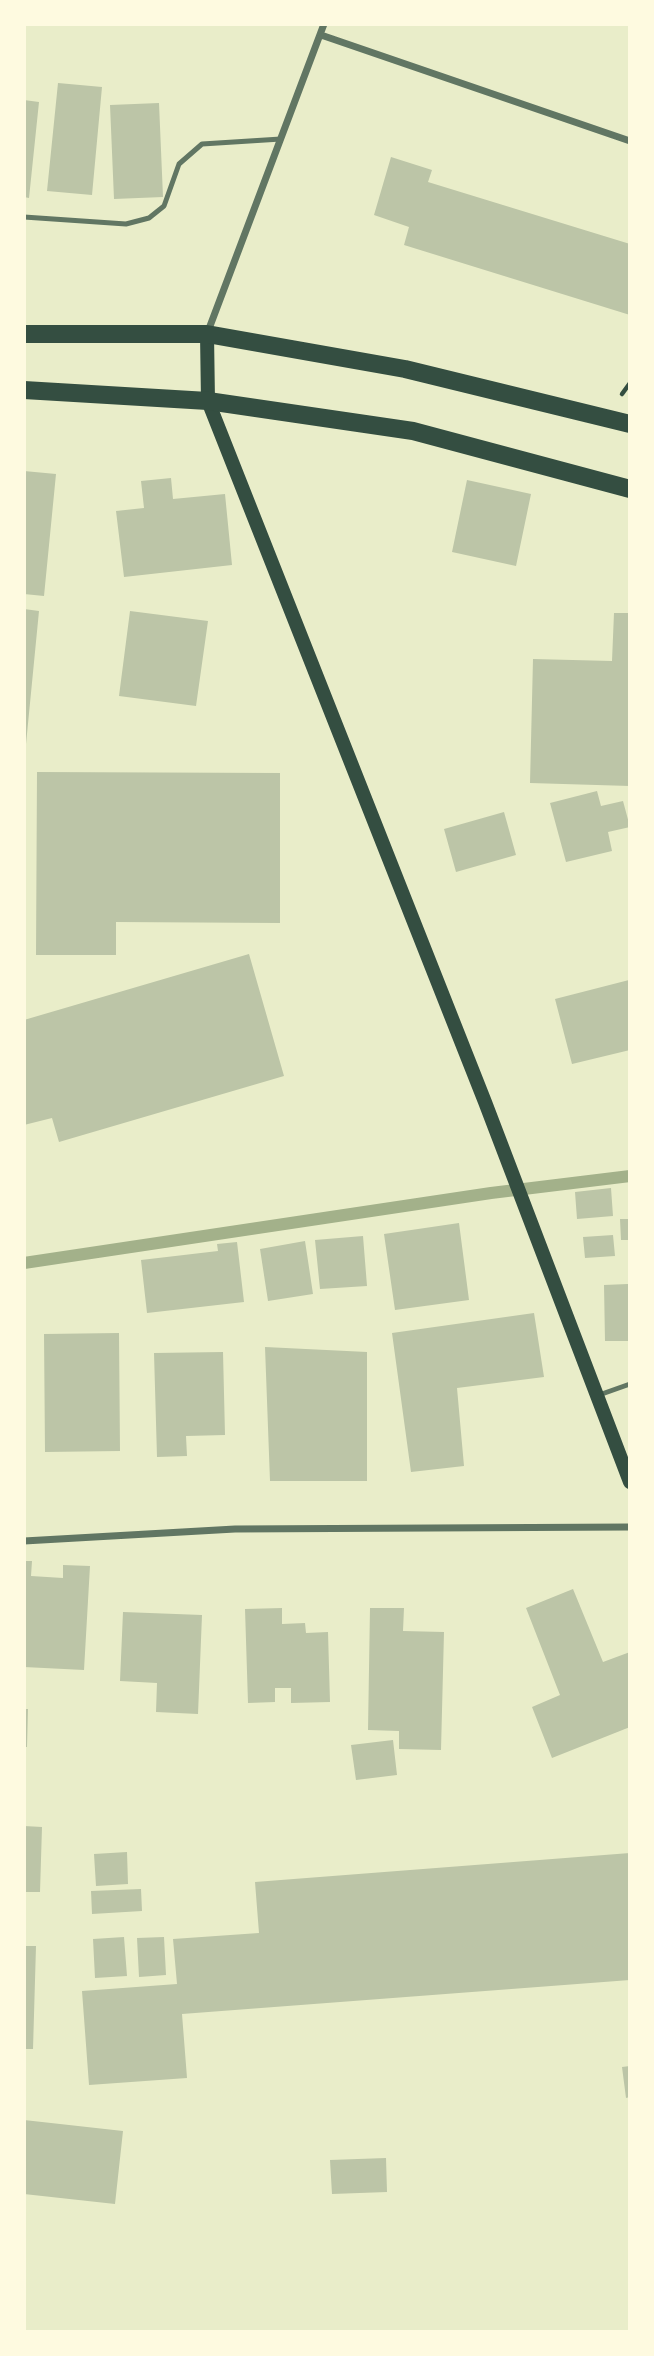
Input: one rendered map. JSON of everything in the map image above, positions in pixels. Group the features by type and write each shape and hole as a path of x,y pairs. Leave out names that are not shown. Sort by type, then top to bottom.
{"main road":[{"path":"24,334 207,334 405,369 629,425"},
{"path":"207,334 208,401 485,1102 629,1482"},
{"path":"24,390 208,401 413,431 629,489"}],"street":[{"path":"207,334 324,24"},
{"path":"321,35 629,141"},
{"path":"24,1541 235,1529 629,1527"}],"lane":[{"path":"24,217 126,224 149,218 164,206 179,164 202,144 281,139"},
{"path":"596,1396 629,1384"}],"building":[{"path":"58,83 102,87 92,195 47,191"},
{"path":"24,100 39,102 29,198 24,197"},
{"path":"159,103 163,197 114,199 110,105"},
{"path":"391,157 432,170 428,182 630,244 630,315 404,245 409,227 374,215"},
{"path":"24,471 56,474 44,596 24,594"},
{"path":"171,478 173,499 225,494 232,565 124,577 116,511 144,508 141,481"},
{"path":"467,480 531,494 516,566 452,552"},
{"path":"24,609 39,611 26,744 24,744"},
{"path":"130,611 208,621 196,706 119,696"},
{"path":"614,613 630,613 630,786 530,783 533,659 612,661"},
{"path":"37,772 280,773 280,923 116,922 116,955 36,955"},
{"path":"597,791 601,806 623,801 630,827 608,832 612,851 566,862 550,803"},
{"path":"504,812 516,855 456,872 444,829"},
{"path":"249,954 284,1076 59,1142 52,1118 24,1125 24,1020"},
{"path":"629,980 630,1050 572,1064 555,999"},
{"path":"611,1188 613,1216 577,1219 575,1192"},
{"path":"620,1219 630,1219 630,1240 621,1240"},
{"path":"459,1223 469,1300 395,1310 384,1234"},
{"path":"613,1235 615,1256 585,1258 583,1237"},
{"path":"363,1236 367,1286 320,1289 315,1240"},
{"path":"305,1241 313,1294 268,1301 260,1249"},
{"path":"237,1242 244,1302 147,1313 141,1260 218,1251 217,1244"},
{"path":"628,1284 630,1341 605,1341 604,1285"},
{"path":"534,1313 544,1377 457,1388 464,1466 411,1472 392,1333"},
{"path":"119,1333 120,1451 45,1452 44,1334"},
{"path":"265,1347 367,1352 367,1481 270,1481"},
{"path":"223,1352 225,1435 186,1436 187,1456 157,1457 154,1353"},
{"path":"24,1561 32,1561 31,1576 63,1578 63,1565 90,1566 84,1670 24,1667"},
{"path":"573,1589 603,1662 630,1652 630,1727 552,1758 532,1707 560,1695 526,1608"},
{"path":"282,1608 282,1624 305,1623 306,1633 328,1632 330,1702 291,1703 291,1688 275,1688 275,1702 248,1703 245,1609"},
{"path":"370,1608 404,1608 403,1631 444,1632 441,1750 399,1749 399,1731 368,1730"},
{"path":"123,1612 202,1615 198,1714 156,1712 157,1683 120,1681"},
{"path":"24,1709 28,1709 27,1747 24,1747"},
{"path":"393,1740 397,1775 356,1780 351,1745"},
{"path":"24,1826 42,1827 40,1892 24,1892"},
{"path":"127,1852 128,1884 96,1886 94,1854"},
{"path":"630,1853 630,1980 182,2014 187,2078 89,2085 82,1991 177,1984 173,1939 259,1933 255,1882"},
{"path":"141,1889 142,1911 92,1914 91,1891"},
{"path":"124,1937 127,1976 95,1978 93,1939"},
{"path":"164,1937 166,1975 139,1977 137,1938"},
{"path":"24,1946 36,1946 33,2049 24,2049"},
{"path":"630,2066 630,2097 626,2098 622,2067"},
{"path":"24,2120 123,2131 115,2204 24,2194"},
{"path":"386,2158 387,2192 332,2194 330,2160"}],"waterway":[{"path":"24,1263 491,1193 630,1176"}]}
